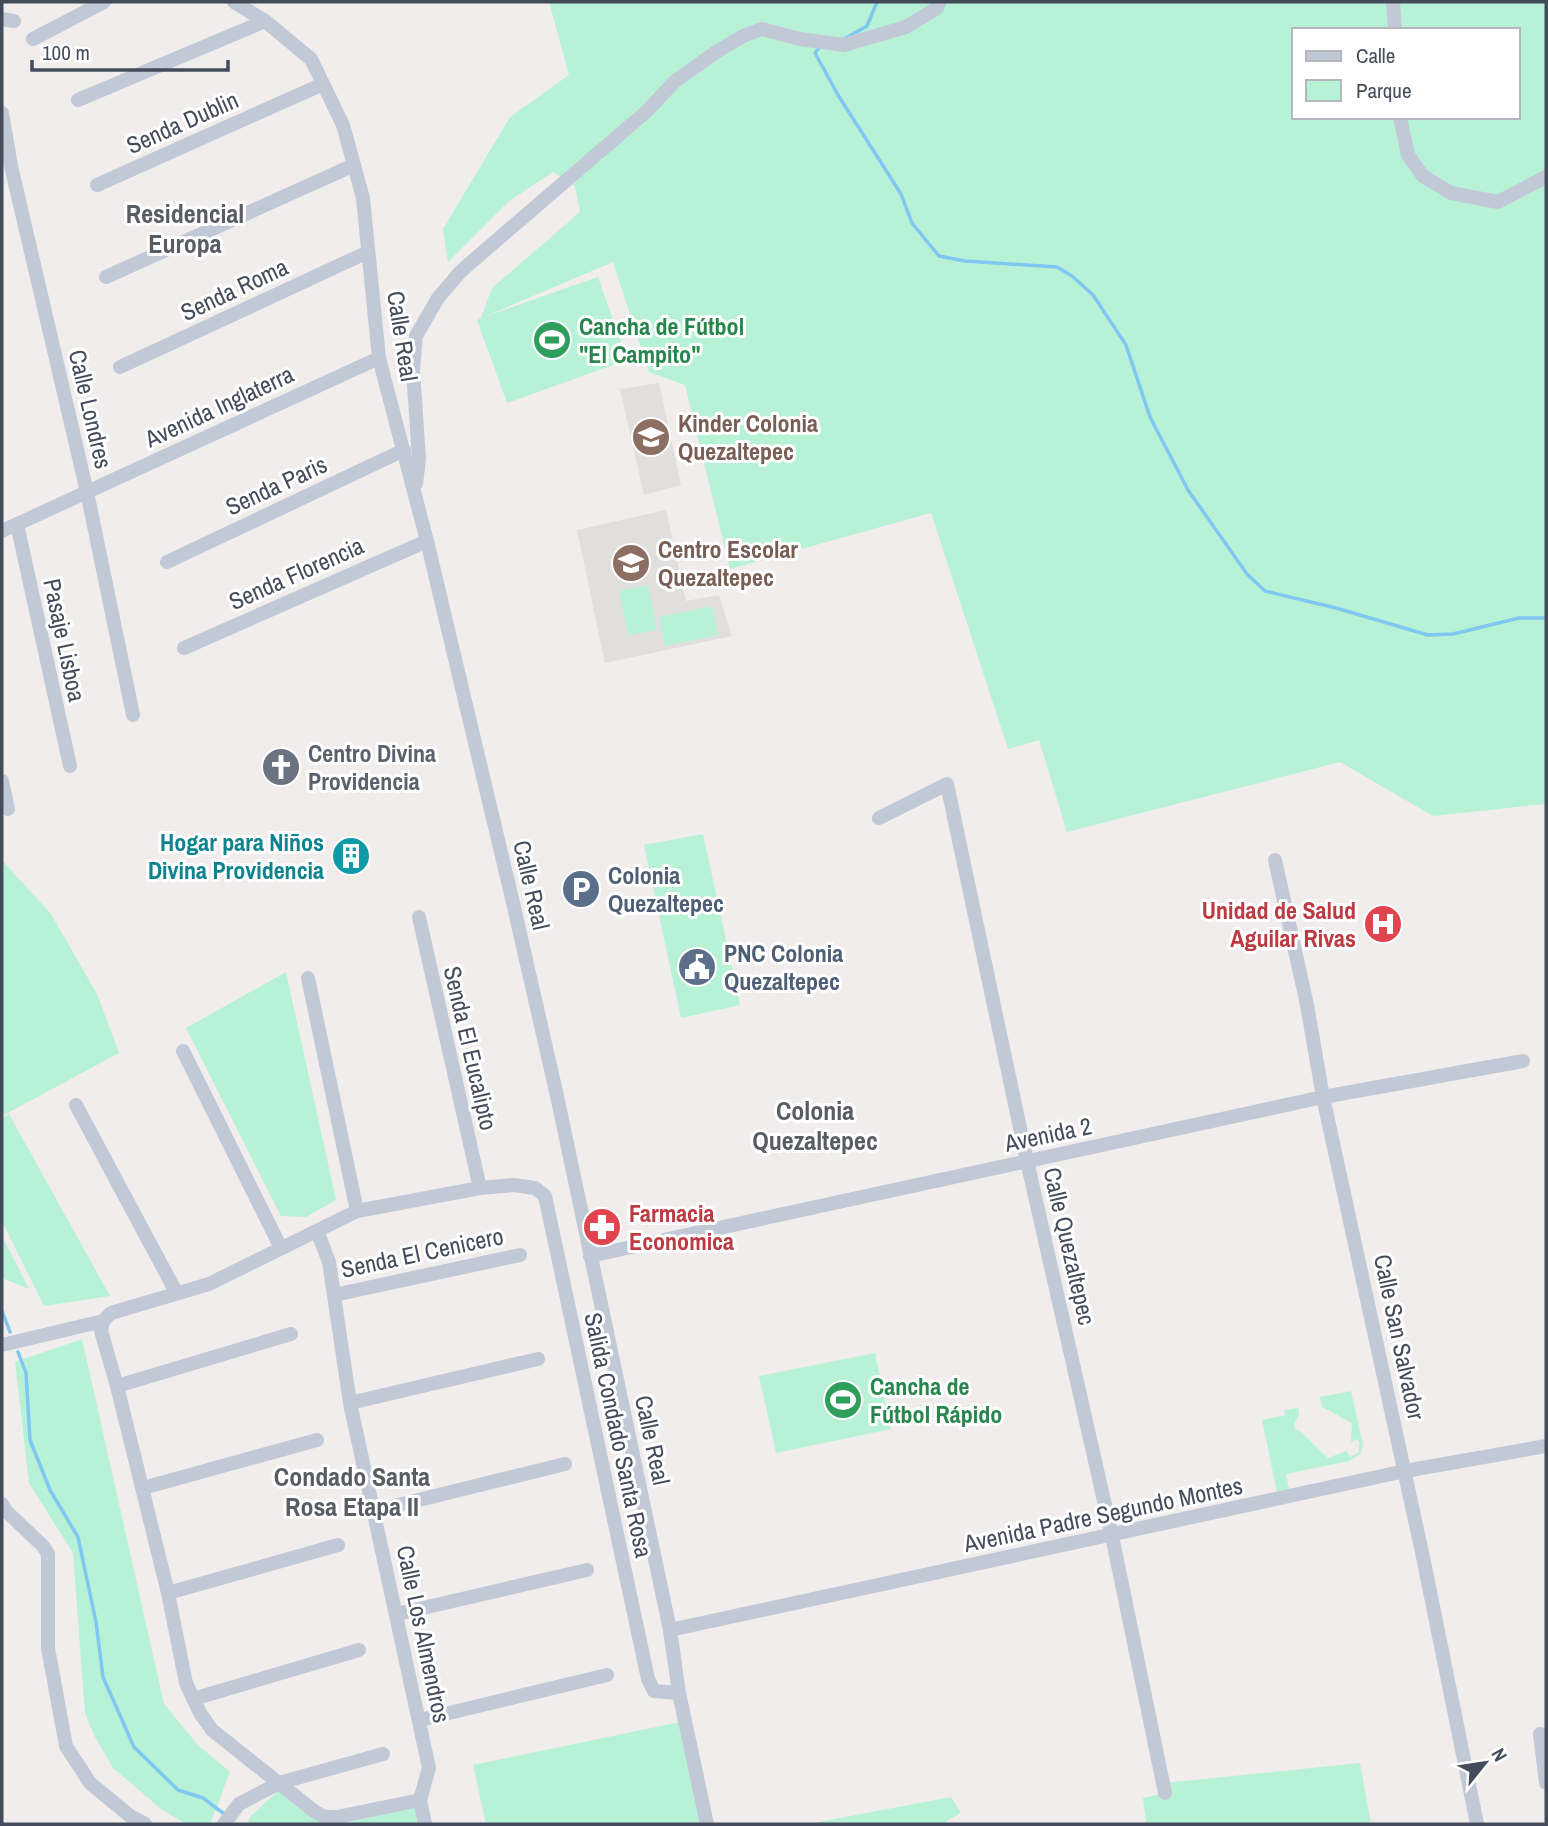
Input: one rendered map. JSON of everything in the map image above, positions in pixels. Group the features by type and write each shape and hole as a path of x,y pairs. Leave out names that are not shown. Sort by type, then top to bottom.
{"street":[{"path":"33,39 104,2"},
{"name":"Calle Real","path":"234,2 265,21 311,59 343,125 363,198 379,358 427,541 557,1096 670,1630 679,1693 707,1824"},
{"path":"415,492 419,459 413,370 416,337 438,298 461,271 647,111 674,82 745,35 762,29 800,39 844,45 906,27 937,8 939,2"},
{"path":"1393,2 1395,28"},
{"path":"78,100 265,21"},
{"name":"Senda Dublin","path":"97,185 323,84"},
{"name":"Calle Londres","path":"2,113 7,167 87,492 133,715"},
{"path":"1400,119 1408,155 1423,176 1451,193 1498,202 1546,177"},
{"path":"106,277 354,164"},
{"name":"Senda Roma","path":"120,367 368,252"},
{"name":"Avenida Inglaterra","path":"6,526 87,492 379,358"},
{"name":"Senda Paris","path":"167,562 404,450"},
{"name":"Pasaje Lisboa","path":"6,526 70,766"},
{"name":"Senda Florencia","path":"184,648 427,541"},
{"path":"2,781 8,808"},
{"name":"Calle Quezaltepec","path":"879,818 947,784 1027,1161 1112,1536 1165,1793"},
{"name":"Calle San Salvador","path":"1275,860 1477,1824"},
{"name":"Senda El Eucalipto","path":"419,917 480,1188"},
{"path":"308,978 357,1211"},
{"path":"183,1051 281,1248"},
{"name":"Avenida 2","path":"590,1256 1323,1097 1520,1061"},
{"path":"76,1105 176,1292"},
{"name":"Salida Condado Santa Rosa","path":"480,1188 514,1185 535,1188 545,1196 648,1679 654,1691 679,1693"},
{"path":"2,1345 103,1321 111,1313 209,1284 357,1211 480,1188"},
{"name":"Calle Los Almendros","path":"317,1231 328,1262 350,1403 429,1768 420,1800"},
{"name":"Senda El Cenicero","path":"334,1295 520,1255"},
{"path":"103,1321 101,1331 143,1488 186,1684 212,1730 324,1817 337,1817 420,1800 425,1824"},
{"path":"117,1385 291,1334"},
{"path":"350,1403 538,1359"},
{"path":"143,1488 317,1440"},
{"name":"Avenida Padre Segundo Montes","path":"670,1630 1405,1471 1546,1446"},
{"path":"374,1511 565,1464"},
{"path":"2,1504 48,1554 48,1648 66,1746 90,1783 130,1816 145,1824"},
{"path":"168,1593 338,1545"},
{"path":"397,1614 587,1570"},
{"path":"193,1699 359,1650"},
{"path":"420,1720 607,1675"},
{"path":"1540,1734 1546,1783"},
{"path":"224,1824 239,1804 279,1783 383,1754"},
{"path":"234,1824 239,1804"}],"shaded area":[{"name":"Kinder Colonia Quezaltepec","path":"659,383 681,485 644,495 620,389"},
{"name":"Centro Escolar Quezaltepec","path":"666,510 686,601 719,595 732,636 605,663 577,530"}],"green space":[{"path":"549,2 1546,2 1546,804 1433,816 1340,762 1067,832 1039,740 1008,749 931,513 730,569 685,385 649,372 613,262 484,317 598,277 627,360 507,403 477,320 481,318 492,288 580,212 575,186 553,172 509,201 448,262 443,229 510,117 569,75"},
{"path":"648,585 657,630 628,635 619,591"},
{"path":"712,606 718,635 665,646 659,617"},
{"path":"703,834 740,1005 681,1018 644,845"},
{"path":"2,860 51,914 97,994 119,1053 2,1116"},
{"path":"286,972 336,1200 306,1217 281,1216 186,1028"},
{"path":"9,1114 110,1296 44,1306 2,1221 2,1118"},
{"path":"2,1236 29,1289 2,1278"},
{"path":"82,1339 164,1704 198,1745 230,1772 210,1824 186,1824 161,1809 113,1768 85,1713 73,1553 29,1483 15,1362"},
{"path":"875,1353 891,1429 776,1453 759,1376"},
{"path":"1351,1391 1363,1444 1360,1454 1349,1461 1286,1474 1289,1489 1277,1492 1262,1420 1285,1415 1284,1410 1298,1408 1295,1429 1328,1458 1346,1451 1350,1457 1359,1452 1359,1441 1355,1439 1351,1443 1352,1423 1322,1407 1320,1397"},
{"path":"680,1722 703,1824 486,1824 473,1765"},
{"path":"1360,1763 1371,1824 1146,1824 1143,1798 1165,1793 1165,1783"},
{"path":"279,1790 323,1824 246,1824"},
{"path":"951,1797 961,1813 946,1821 947,1824 808,1824"},
{"path":"415,1807 419,1824 332,1824"}],"waterway":[{"path":"844,39 867,26 877,2"},
{"path":"821,45 815,53 838,95 901,194 912,223 939,256 965,261 1057,267 1072,276 1093,295 1126,345 1150,417 1188,490 1247,574 1265,591 1428,635 1453,634 1519,618 1546,618"},
{"path":"2,1311 10,1332"},
{"path":"18,1352 26,1373 30,1440 50,1490 78,1537 96,1622 103,1677 134,1747 178,1790 203,1798 227,1816"}],"place":[{"name":"Cancha de Fútbol \"El Campito\"","path":"552,340"},
{"name":"Kinder Colonia Quezaltepec","path":"651,437"},
{"name":"Centro Escolar Quezaltepec","path":"631,563"},
{"name":"Centro Divina Providencia","path":"281,767"},
{"name":"Hogar para Niños Divina Providencia","path":"351,856"},
{"name":"Colonia Quezaltepec","path":"581,889"},
{"name":"Unidad de Salud Aguilar Rivas","path":"1383,924"},
{"name":"PNC Colonia Quezaltepec","path":"697,967"},
{"name":"Farmacia Economica","path":"602,1227"},
{"name":"Cancha de Fútbol Rápido","path":"843,1400"}],"district":[{"name":"Residencial Europa","path":"185,228"},
{"name":"Colonia Quezaltepec","path":"815,1125"},
{"name":"Condado Santa Rosa Etapa II","path":"352,1491"}]}
